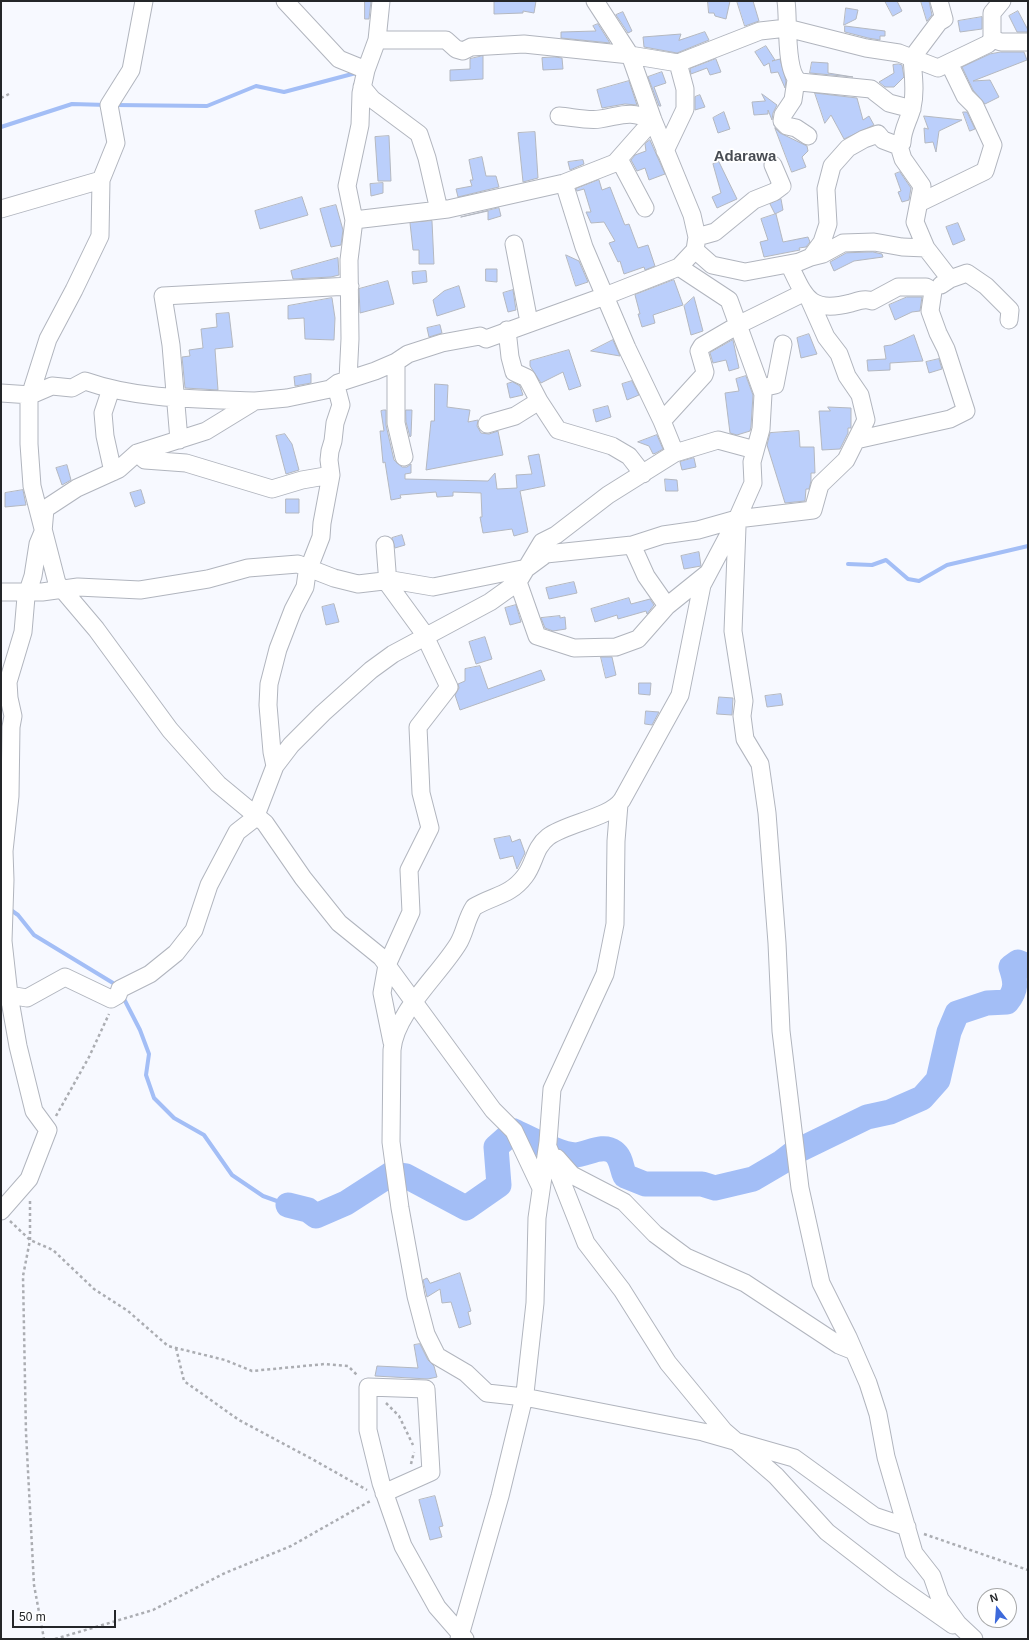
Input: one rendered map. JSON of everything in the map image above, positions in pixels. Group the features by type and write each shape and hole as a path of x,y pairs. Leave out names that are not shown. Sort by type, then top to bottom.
{"street":[{"path":"144,1 131,70 110,105 116,143 101,180 100,236 48,339 31,395 29,444 32,486 57,583 96,629 170,730 218,784 265,823 303,878 339,923 381,957 493,1110 514,1131 541,1188"},
{"path":"285,1 339,59 366,70"},
{"path":"275,766 272,752 268,705 269,684 278,649 292,612 305,587 309,568 321,537 331,475 329,460 330,451 335,423 341,405 342,382 350,339 349,260 354,220 347,186 360,125 362,88 366,70 377,40 381,1"},
{"path":"786,1 787,28 792,73 796,80 793,100 783,115 782,121 787,126 796,128 808,136"},
{"path":"898,146 902,143 904,128 912,109 914,82 912,58 939,22 944,19 939,1"},
{"path":"377,40 446,40 456,49 463,51 471,47 524,44 630,55 678,63 760,31 787,28 912,58 938,68 988,44 992,39 992,14 1002,1"},
{"path":"602,3 630,55 652,120 692,215 696,243 714,290"},
{"path":"992,39 1001,42 1028,42"},
{"path":"665,151 685,109 685,90 678,63"},
{"path":"919,203 985,171 993,145 975,106 965,96 949,63"},
{"path":"796,80 800,82 871,89 889,103 912,109"},
{"path":"362,88 374,100 419,134 427,158 439,210"},
{"path":"559,116 599,119 618,114 637,114 652,120"},
{"path":"354,220 448,209 564,183 610,165 619,159 652,120"},
{"path":"811,257 822,242 828,224 826,189 832,166 848,148 864,139 878,134 883,140 898,146 903,158 922,186 915,222 926,248 950,279"},
{"path":"619,159 645,208"},
{"path":"1,393 31,395 52,386 72,388 85,381 111,389 176,398 255,401 312,394 375,371 396,362 408,354 442,343 480,336 486,338 605,296 679,267 696,243 715,232 754,200 774,192 782,186 773,165"},
{"path":"1,209 101,180"},
{"path":"564,183 582,243 627,348 662,421 675,453"},
{"path":"696,243 712,265 745,272 789,264 823,254 842,244 874,242 902,247 926,248"},
{"path":"514,244 529,322"},
{"path":"5,996 27,998 65,977 111,999 118,995 120,989 150,974 176,953 194,930 209,885 236,832 256,816 275,766 293,743 323,713 371,670 393,654 490,602 546,554 632,545 663,534 698,530 737,519 813,510 820,485 846,460 866,420 860,395 847,376 839,354 826,337 789,264"},
{"path":"392,1042 413,1002 448,960 459,942 474,907 513,889 532,867 534,854 548,837 611,810 619,804 680,695 702,585 737,519 753,483 752,466 760,429 763,394 729,300 679,267"},
{"path":"856,440 950,419 966,411 946,349 930,311 933,291 950,279 967,273 986,286 1010,310 1009,320"},
{"path":"179,440 171,345 163,296 350,286"},
{"path":"806,297 815,304 838,306 866,299 875,300 890,289 898,287 926,287 933,291"},
{"path":"662,421 704,375 705,372 700,351 702,346 738,325 806,297"},
{"path":"507,330 510,357 514,372 527,378 539,401 558,430 612,446 629,456 643,474"},
{"path":"761,388 775,385 783,344"},
{"path":"396,362 396,423 404,458"},
{"path":"111,389 103,413 105,436 113,472"},
{"path":"4,1214 29,1179 48,1130 34,1111 5,996 3,941 5,880 4,851 10,796 11,727 13,718 8,684 23,632 28,592 33,576 38,544 43,532 45,509 77,488 113,472 137,454 206,431 255,401"},
{"path":"487,424 515,416 539,401"},
{"path":"708,573 667,606 638,639 616,647 574,648 537,636 523,575 542,542 556,535 608,495 675,453 718,440 755,450"},
{"path":"137,454 145,460 186,463 272,489 302,480 331,475"},
{"path":"737,519 735,541 736,570 733,594 733,631 744,701 742,716 745,739 760,764 767,813 778,943 781,1031 796,1159 821,1283 868,1383 878,1414 886,1457 914,1553 932,1576 940,1599 958,1624 973,1639"},
{"path":"385,545 388,584 425,637 449,687 418,727 421,793 430,828 409,870 411,912 387,965 382,993 392,1042 391,1142 416,1296 426,1334 437,1356 466,1373 487,1393 524,1397 703,1432 794,1458 874,1516 907,1528"},
{"path":"632,545 646,576 667,606"},
{"path":"1,592 28,592 78,587 140,590 208,579 248,568 298,564 334,578 358,584 388,581 433,587 523,575"},
{"path":"462,1638 500,1496 524,1397 535,1303 537,1218 547,1147 552,1089 579,1033 606,966 615,924 616,841 619,804"},
{"path":"547,1147 572,1175 624,1202 655,1234 686,1257 745,1283 839,1345 854,1351"},
{"path":"547,1147 586,1243 622,1290 668,1363 724,1431 776,1476 827,1532 893,1583 973,1639"},
{"path":"381,1494 431,1472 426,1389 368,1387 368,1430 381,1494 403,1546 437,1607 462,1638"}],"path":[{"path":"1,98 9,94"},
{"path":"48,1130 89,1057 118,995"},
{"path":"29,1179 30,1240 23,1276 26,1433 34,1585 44,1639"},
{"path":"4,1214 30,1240 53,1250 94,1289 128,1311 168,1346 225,1360 252,1370 321,1364 348,1366 399,1416 415,1448 410,1467"},
{"path":"176,1348 184,1381 239,1420 381,1494"},
{"path":"55,1639 153,1610 225,1573 291,1546 381,1494"},
{"path":"907,1528 1028,1570"}],"building":[{"path":"365,1 371,1 369,19 365,19"},
{"path":"536,1 534,13 523,11 523,13 494,14 494,2"},
{"path":"708,1 730,1 726,19 715,16 714,13 709,13"},
{"path":"737,1 753,1 759,21 745,26"},
{"path":"885,1 897,1 902,11 893,16"},
{"path":"921,1 929,1 932,15 927,21"},
{"path":"846,8 858,10 856,19 844,25"},
{"path":"1018,11 1028,32 1017,32 1009,16"},
{"path":"623,12 632,31 628,33 616,15"},
{"path":"982,17 982,29 960,32 958,21"},
{"path":"598,24 610,43 561,38 561,32 596,31 593,26"},
{"path":"845,26 885,31 885,36 880,36 880,40 868,38 845,32"},
{"path":"705,32 709,40 677,53 644,47 643,37 681,34 679,40"},
{"path":"766,46 775,60 772,61 780,59 786,81 785,88 778,72 771,73 769,63 764,66 755,52"},
{"path":"1001,52 1024,52 1027,60 973,81 990,80 999,97 985,104 973,90 962,67 990,54"},
{"path":"483,56 483,79 450,81 450,70 470,69 470,59"},
{"path":"542,58 562,58 563,69 543,70"},
{"path":"716,59 721,72 710,75 707,68 691,74 690,69"},
{"path":"812,62 828,63 828,73 853,77 810,73"},
{"path":"893,65 902,65 904,77 894,87 885,87 879,82 894,73"},
{"path":"662,72 666,83 654,87 661,106 659,106 648,77"},
{"path":"629,81 637,105 625,104 602,108 597,90"},
{"path":"815,93 857,98 863,120 869,116 874,125 844,139 831,115 825,123"},
{"path":"762,94 777,105 773,113 772,120 768,110 768,114 754,115 752,102 765,101"},
{"path":"700,95 705,107 695,110 695,97"},
{"path":"724,112 730,129 718,133 713,118"},
{"path":"963,112 967,112 975,129 970,131"},
{"path":"924,116 962,120 939,131 936,152 933,142 925,143 924,128 928,129"},
{"path":"775,128 780,133 807,146 808,151 802,157 806,167 792,172"},
{"path":"535,132 538,178 523,182 518,133"},
{"path":"389,136 391,181 378,181 375,137"},
{"path":"650,140 665,174 649,180 645,168 637,171 631,160 635,155 646,151 645,144"},
{"path":"482,157 486,176 496,176 499,187 458,197 456,189 472,186 470,180 473,180 469,160"},
{"path":"583,160 584,164 570,170 568,162"},
{"path":"719,162 737,199 717,208 712,197 721,193 713,164"},
{"path":"900,172 911,188 909,200 902,202 898,192 901,191 895,174"},
{"path":"599,180 602,190 610,187 624,223 625,225 629,224 638,248 648,245 655,266 645,270 644,267 624,274 620,261 618,262 609,243 615,241 604,222 591,223 586,212 591,212 584,189 577,191 576,189"},
{"path":"383,183 383,193 371,196 370,184"},
{"path":"302,197 308,215 260,229 255,211"},
{"path":"781,199 783,210 775,214 770,204"},
{"path":"336,205 343,230 341,245 331,247 320,209"},
{"path":"499,208 501,216 488,220 488,211 461,217"},
{"path":"776,214 783,242 808,237 810,242 806,247 799,248 800,250 764,257 760,242 768,240 761,219"},
{"path":"432,221 434,264 419,264 419,250 413,250 410,223"},
{"path":"958,223 965,240 953,245 946,227"},
{"path":"873,252 882,254 883,257 854,261 834,271 830,262 846,253"},
{"path":"566,255 579,261 588,282 576,286"},
{"path":"338,258 339,275 331,277 293,279 291,271"},
{"path":"486,269 497,269 497,282 486,281"},
{"path":"426,271 427,282 413,284 412,272"},
{"path":"674,280 683,305 653,315 655,323 642,327 635,295"},
{"path":"388,281 394,304 360,313 359,289"},
{"path":"459,286 465,307 437,316 433,300 444,291"},
{"path":"513,290 516,310 508,312 503,293"},
{"path":"694,297 703,331 691,335 684,306"},
{"path":"907,297 922,297 920,311 912,312 895,320 889,305"},
{"path":"332,298 335,318 334,340 305,339 304,318 288,319 288,306"},
{"path":"229,313 233,347 215,349 218,390 185,388 182,357 190,356 189,350 203,348 201,329 217,327 216,314"},
{"path":"440,325 442,333 429,337 427,328"},
{"path":"809,334 817,354 801,358 797,338"},
{"path":"914,335 923,361 890,363 890,370 868,371 867,360 886,359 884,346 891,345"},
{"path":"613,340 620,356 591,351"},
{"path":"733,340 739,368 729,371 726,360 713,363 710,353"},
{"path":"569,350 581,386 569,390 563,372 541,383 530,366 530,361"},
{"path":"939,359 942,369 929,373 926,362"},
{"path":"311,374 311,383 295,386 294,377"},
{"path":"746,376 753,395 751,427 750,431 737,435 730,433 725,393 739,391 736,379"},
{"path":"632,381 639,395 627,400 622,384"},
{"path":"513,382 520,386 523,395 510,398 507,384"},
{"path":"435,384 448,385 447,407 470,410 468,422 478,420 477,426 481,433 489,434 498,431 503,455 426,470 431,421 434,421"},
{"path":"608,406 611,417 596,422 593,410"},
{"path":"828,407 851,408 851,428 848,428 848,433 840,449 822,450 819,411 830,411"},
{"path":"386,410 386,425 394,460 402,467 407,467 411,464 411,473 405,474 405,479 488,481 495,473 497,489 517,488 516,475 532,474 528,456 539,454 545,486 520,491 528,532 514,536 512,529 483,533 480,517 482,517 481,493 453,492 453,496 437,497 436,492 400,495 401,498 391,500 385,462 383,463 380,431 384,431 381,411"},
{"path":"406,410 412,410 410,437 406,422"},
{"path":"799,431 800,447 814,447 815,473 811,473 811,481 809,489 806,489 805,501 785,503 767,445 770,433"},
{"path":"285,434 292,444 299,470 286,474 276,436"},
{"path":"657,435 663,449 656,453 653,454 649,446 638,442"},
{"path":"694,458 696,467 682,470 680,462"},
{"path":"67,465 71,480 62,485 56,468"},
{"path":"665,479 677,480 678,491 666,491"},
{"path":"23,490 26,505 5,507 5,493"},
{"path":"141,490 145,503 135,507 130,493"},
{"path":"286,499 299,499 299,513 286,513"},
{"path":"402,535 405,545 395,548 392,538"},
{"path":"699,552 701,566 684,569 681,556"},
{"path":"574,582 577,593 549,599 546,588"},
{"path":"629,598 631,604 650,599 654,605 647,614 646,611 618,619 617,615 595,622 591,609"},
{"path":"334,604 339,622 326,625 322,607"},
{"path":"516,605 521,622 510,625 505,608"},
{"path":"560,616 560,618 565,617 566,629 553,631 545,628 541,618"},
{"path":"485,637 492,659 476,664 469,642"},
{"path":"601,657 612,657 616,675 606,678"},
{"path":"480,666 488,689 541,670 545,680 460,710 455,695 459,688 458,684 465,681 465,669"},
{"path":"639,683 651,683 650,695 639,694"},
{"path":"781,694 783,705 767,707 765,696"},
{"path":"719,697 733,698 732,715 717,714"},
{"path":"646,711 659,712 652,725 645,724"},
{"path":"510,836 512,842 520,839 525,853 517,869 513,856 500,859 494,839"},
{"path":"460,1273 471,1311 468,1312 471,1324 459,1328 451,1302 442,1303 440,1289 427,1297 423,1280 427,1278 430,1283"},
{"path":"420,1344 428,1360 434,1366 437,1377 428,1379 375,1376 377,1366 418,1368 414,1345"},
{"path":"435,1496 443,1526 439,1527 442,1537 430,1540 419,1500"}],"waterway":[{"path":"115,105 207,106 256,86 284,92 356,73"},
{"path":"1,127 72,104 107,105"},
{"path":"848,564 872,565 886,560 908,579 919,581 947,565 1028,546"},
{"path":"8,908 18,915 34,935 113,983 117,988"},
{"path":"288,1205 308,1210 316,1216 346,1203 391,1174 406,1176 466,1208 499,1185 496,1147 514,1131 560,1152 568,1154 580,1155 600,1149 614,1152 619,1157 625,1176 645,1184 702,1184 715,1188 753,1179 782,1162 795,1152 867,1117 890,1112 922,1098 938,1080 949,1032 957,1013 987,1003 1007,1002 1013,994 1015,986 1011,967 1018,962 1028,966"},
{"path":"122,995 140,1030 149,1054 146,1075 154,1098 174,1118 204,1135 232,1175 263,1196 288,1205"}],"district":[{"name":"Adarawa","path":"745,157"}]}
